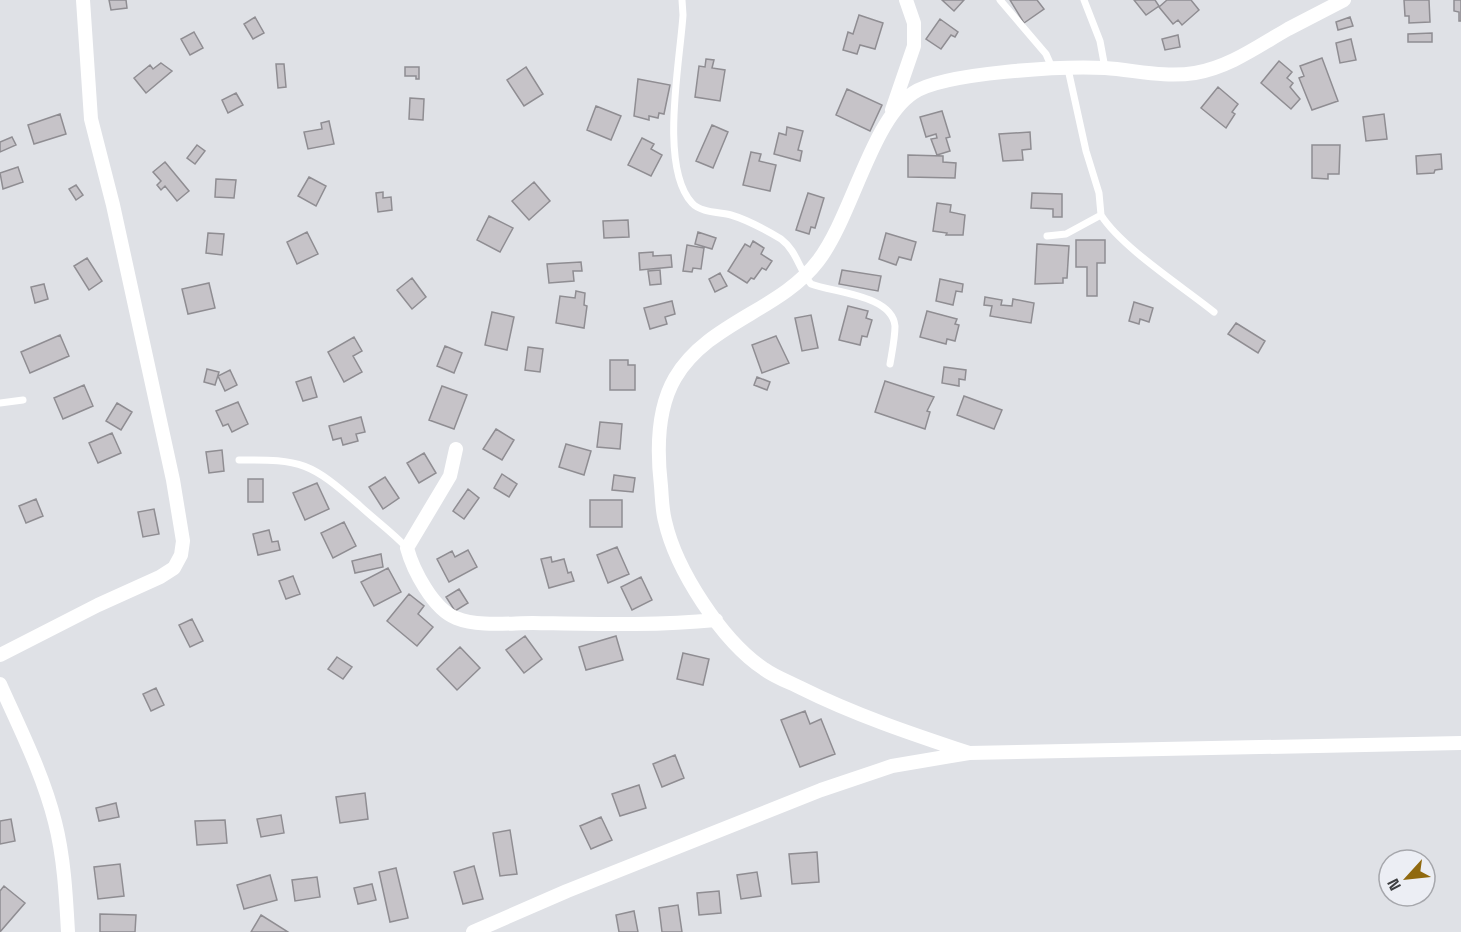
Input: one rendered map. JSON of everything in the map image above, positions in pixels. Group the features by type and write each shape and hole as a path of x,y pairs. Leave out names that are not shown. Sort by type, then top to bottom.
{"street":[{"path":"0,655 98,605 160,577 174,568 182,548 170,468 113,205 91,119 83,0"},
{"path":"892,112 914,92 948,79 1068,69 1105,68 1170,75 1213,69 1238,59 1344,0"},
{"path":"905,1 914,23 914,46 892,112 839,227 820,258 805,276 789,289 736,321 692,354 664,397 658,461 665,521 680,562 716,620 736,645 764,669 838,707 969,753"},
{"path":"456,449 450,476 407,548 411,564 428,592 453,617 469,621 664,623 716,620"},
{"path":"0,684 37,768 55,822 66,898 68,932"},
{"path":"473,932 567,891 821,790 892,766 969,753 1461,743"}],"lane":[{"path":"682,0 683,15 673,126 674,152 681,182 693,204 702,209 733,216 783,241 794,252 805,276 812,284 881,304 891,314 895,326 890,364"},
{"path":"1000,0 1046,54 1053,70"},
{"path":"1084,0 1100,41 1105,68"},
{"path":"1068,69 1086,151 1099,193 1101,215 1110,229 1126,243 1214,312"},
{"path":"1047,236 1066,234 1101,215"},
{"path":"0,403 23,400"},
{"path":"239,460 280,460 313,468 340,487 407,548"}],"building":[{"path":"109,0 126,0 127,8 111,10"},
{"path":"942,0 964,0 954,11"},
{"path":"1010,0 1037,0 1044,9 1024,23"},
{"path":"1134,0 1155,0 1159,6 1146,15"},
{"path":"1167,0 1191,0 1199,10 1182,25 1178,20 1173,24 1159,7"},
{"path":"1404,0 1429,0 1430,22 1409,23 1409,16 1405,16"},
{"path":"1454,0 1461,0 1461,21 1459,21 1459,12 1454,11"},
{"path":"859,15 883,23 875,49 860,45 857,54 843,50 848,32 853,34"},
{"path":"255,17 264,33 253,39 244,24"},
{"path":"1350,17 1353,26 1338,30 1336,22"},
{"path":"940,19 958,32 955,37 951,35 941,49 926,39"},
{"path":"194,32 203,48 190,55 181,39"},
{"path":"1432,33 1432,42 1408,42 1408,34"},
{"path":"1178,35 1180,47 1165,50 1162,39"},
{"path":"1351,39 1356,60 1340,63 1336,43"},
{"path":"1322,58 1338,101 1312,110 1299,78 1304,76 1300,66"},
{"path":"706,59 714,60 712,68 725,70 720,101 695,97 699,66 705,67"},
{"path":"1279,61 1292,72 1287,78 1293,83 1290,87 1300,99 1291,109 1261,83"},
{"path":"161,63 172,71 146,93 134,78 150,65 153,69"},
{"path":"276,64 284,64 286,87 278,88"},
{"path":"405,67 419,67 419,79 416,79 416,76 405,76"},
{"path":"526,67 543,94 524,106 507,80"},
{"path":"638,79 670,85 664,114 659,113 658,118 649,116 649,120 634,116"},
{"path":"1218,87 1238,104 1226,128 1201,108"},
{"path":"847,89 882,105 870,131 836,115"},
{"path":"236,93 243,105 228,113 222,100"},
{"path":"410,98 424,99 423,120 409,119"},
{"path":"596,106 621,116 611,140 587,130"},
{"path":"942,111 950,137 946,138 950,151 937,155 931,139 937,138 936,134 926,137 920,117"},
{"path":"60,114 66,134 34,144 28,125"},
{"path":"1384,114 1387,139 1366,141 1363,117"},
{"path":"329,121 334,144 308,149 304,132 322,129 321,123"},
{"path":"712,125 728,132 713,168 696,161"},
{"path":"787,127 803,131 798,150 802,151 800,161 774,154 779,133 786,135"},
{"path":"1030,132 1031,149 1022,150 1023,160 1003,161 999,134"},
{"path":"12,137 16,145 0,152 0,142"},
{"path":"642,138 654,144 651,149 662,155 651,176 628,165"},
{"path":"197,145 205,151 195,164 187,158"},
{"path":"1312,145 1340,145 1339,174 1328,174 1328,179 1312,178"},
{"path":"751,152 761,154 759,161 776,165 770,191 743,185"},
{"path":"1441,154 1442,169 1435,170 1434,173 1417,174 1416,156"},
{"path":"908,155 943,156 943,162 956,163 955,178 908,177"},
{"path":"165,162 189,191 177,201 165,186 161,190 157,185 161,181 153,172"},
{"path":"18,167 23,182 3,189 0,173"},
{"path":"309,177 326,186 316,206 298,196"},
{"path":"216,179 236,180 234,198 215,197"},
{"path":"534,182 550,201 529,220 512,201"},
{"path":"76,185 83,195 76,200 69,189"},
{"path":"383,192 383,198 391,197 392,210 378,212 376,193"},
{"path":"808,193 824,198 815,228 811,227 809,234 796,230"},
{"path":"1032,193 1062,194 1062,217 1053,217 1053,209 1031,208"},
{"path":"937,203 951,205 950,212 965,215 963,235 946,235 947,233 933,231"},
{"path":"489,216 513,228 500,252 477,240"},
{"path":"628,220 629,237 604,238 603,221"},
{"path":"307,232 318,254 297,264 287,242"},
{"path":"698,232 716,238 712,249 695,244"},
{"path":"208,233 224,234 222,255 206,253"},
{"path":"886,233 916,242 911,260 899,257 896,265 879,259"},
{"path":"1076,240 1105,240 1105,263 1097,263 1097,296 1087,296 1087,267 1076,267"},
{"path":"753,241 764,248 761,254 772,261 766,270 762,268 754,279 751,278 747,283 728,271 745,244 750,247"},
{"path":"1037,244 1069,246 1067,278 1063,278 1063,283 1035,284"},
{"path":"687,245 704,248 701,269 693,268 692,272 683,271"},
{"path":"653,252 653,256 671,255 672,267 640,270 639,253"},
{"path":"87,258 102,281 89,290 74,266"},
{"path":"581,262 582,271 573,271 574,281 549,283 547,264"},
{"path":"660,270 661,284 650,285 648,271"},
{"path":"842,270 881,276 878,291 839,284"},
{"path":"720,273 727,286 715,292 709,279"},
{"path":"412,278 426,297 412,309 397,290"},
{"path":"940,279 963,284 962,292 956,291 953,305 936,301"},
{"path":"209,283 215,308 188,314 182,289"},
{"path":"44,284 48,299 35,303 31,287"},
{"path":"576,291 585,293 584,305 587,306 584,328 556,323 560,296 575,298"},
{"path":"985,297 1002,300 1001,305 1012,306 1013,299 1034,303 1031,323 990,316 992,306 984,305"},
{"path":"672,301 675,314 665,317 667,324 650,329 644,308"},
{"path":"1134,302 1153,308 1149,322 1140,319 1139,324 1129,321"},
{"path":"848,306 868,311 866,318 872,320 867,337 862,336 860,345 839,340"},
{"path":"927,311 957,319 955,324 959,325 955,341 947,339 946,344 920,337"},
{"path":"492,312 514,317 507,350 485,345"},
{"path":"811,315 818,348 802,351 795,318"},
{"path":"1236,323 1265,341 1258,353 1228,334"},
{"path":"60,335 69,356 30,373 21,352"},
{"path":"776,336 789,363 762,373 752,345"},
{"path":"354,337 362,351 353,356 362,372 344,382 328,352"},
{"path":"445,346 462,353 454,373 437,366"},
{"path":"528,347 543,349 540,372 525,370"},
{"path":"610,360 628,360 628,365 635,365 635,390 610,390"},
{"path":"944,367 966,370 965,380 959,379 959,386 942,383"},
{"path":"207,369 219,372 215,385 204,382"},
{"path":"230,370 237,385 225,391 218,376"},
{"path":"311,377 317,397 303,401 296,382"},
{"path":"757,377 770,382 767,390 754,385"},
{"path":"885,381 934,397 927,411 930,412 925,429 875,412"},
{"path":"84,385 93,406 63,419 54,398"},
{"path":"442,386 467,395 454,429 429,420"},
{"path":"964,396 1002,410 994,429 957,415"},
{"path":"238,402 248,424 232,432 228,424 223,426 216,411"},
{"path":"117,403 132,412 121,430 106,421"},
{"path":"361,417 365,432 356,434 358,441 343,445 341,438 333,440 329,426"},
{"path":"600,422 622,424 620,449 597,447"},
{"path":"496,429 514,440 502,460 483,449"},
{"path":"112,433 121,453 98,463 89,443"},
{"path":"566,444 591,451 584,475 559,467"},
{"path":"222,450 224,471 209,473 206,452"},
{"path":"424,453 436,473 419,483 407,463"},
{"path":"502,474 517,484 509,497 494,488"},
{"path":"614,475 635,478 633,492 612,490"},
{"path":"385,477 399,498 383,509 369,487"},
{"path":"248,479 263,479 263,502 248,502"},
{"path":"317,483 329,509 305,520 293,493"},
{"path":"468,489 479,498 464,519 453,511"},
{"path":"36,499 43,516 26,523 19,506"},
{"path":"590,500 622,500 622,527 590,527"},
{"path":"154,509 159,534 143,537 138,512"},
{"path":"344,522 356,546 333,558 321,533"},
{"path":"269,530 272,542 278,541 280,550 258,555 253,534"},
{"path":"617,547 629,574 608,583 597,555"},
{"path":"468,550 477,567 449,582 437,559 452,551 455,557"},
{"path":"381,554 383,567 355,573 352,561"},
{"path":"551,557 552,562 564,559 568,573 571,572 574,581 549,588 541,559"},
{"path":"388,568 401,592 374,606 361,582"},
{"path":"293,576 300,594 286,599 279,581"},
{"path":"641,577 652,600 632,610 621,587"},
{"path":"459,589 468,603 455,611 446,597"},
{"path":"409,594 424,606 418,614 433,627 417,646 387,621"},
{"path":"192,619 203,641 190,647 179,625"},
{"path":"525,636 542,659 524,673 506,650"},
{"path":"616,636 623,660 586,670 579,647"},
{"path":"460,647 480,668 457,690 437,669"},
{"path":"683,653 709,659 703,685 677,679"},
{"path":"337,657 352,667 343,679 328,669"},
{"path":"156,688 164,705 151,711 143,694"},
{"path":"805,711 810,724 821,719 835,754 800,767 781,720"},
{"path":"675,755 684,778 662,787 653,764"},
{"path":"639,785 646,808 620,816 612,794"},
{"path":"365,793 368,819 340,823 336,797"},
{"path":"116,803 119,817 99,821 96,808"},
{"path":"281,815 284,833 261,837 257,819"},
{"path":"601,817 612,840 591,849 580,826"},
{"path":"11,819 15,841 0,844 0,821"},
{"path":"225,820 227,843 197,845 195,821"},
{"path":"510,830 517,874 500,876 493,833"},
{"path":"817,852 819,882 792,884 789,854"},
{"path":"120,864 124,896 98,899 94,867"},
{"path":"474,866 483,899 463,904 454,872"},
{"path":"396,868 408,918 390,922 379,872"},
{"path":"757,872 761,896 741,899 737,875"},
{"path":"270,875 277,900 244,909 237,885"},
{"path":"317,877 320,897 295,901 292,880"},
{"path":"372,884 376,900 358,904 354,888"},
{"path":"4,886 25,903 0,932 0,891"},
{"path":"719,891 721,913 699,915 697,893"},
{"path":"678,905 682,932 662,932 659,908"},
{"path":"634,911 638,932 619,932 616,915"},
{"path":"100,914 136,915 135,932 100,932"},
{"path":"261,915 288,932 251,932"}]}
